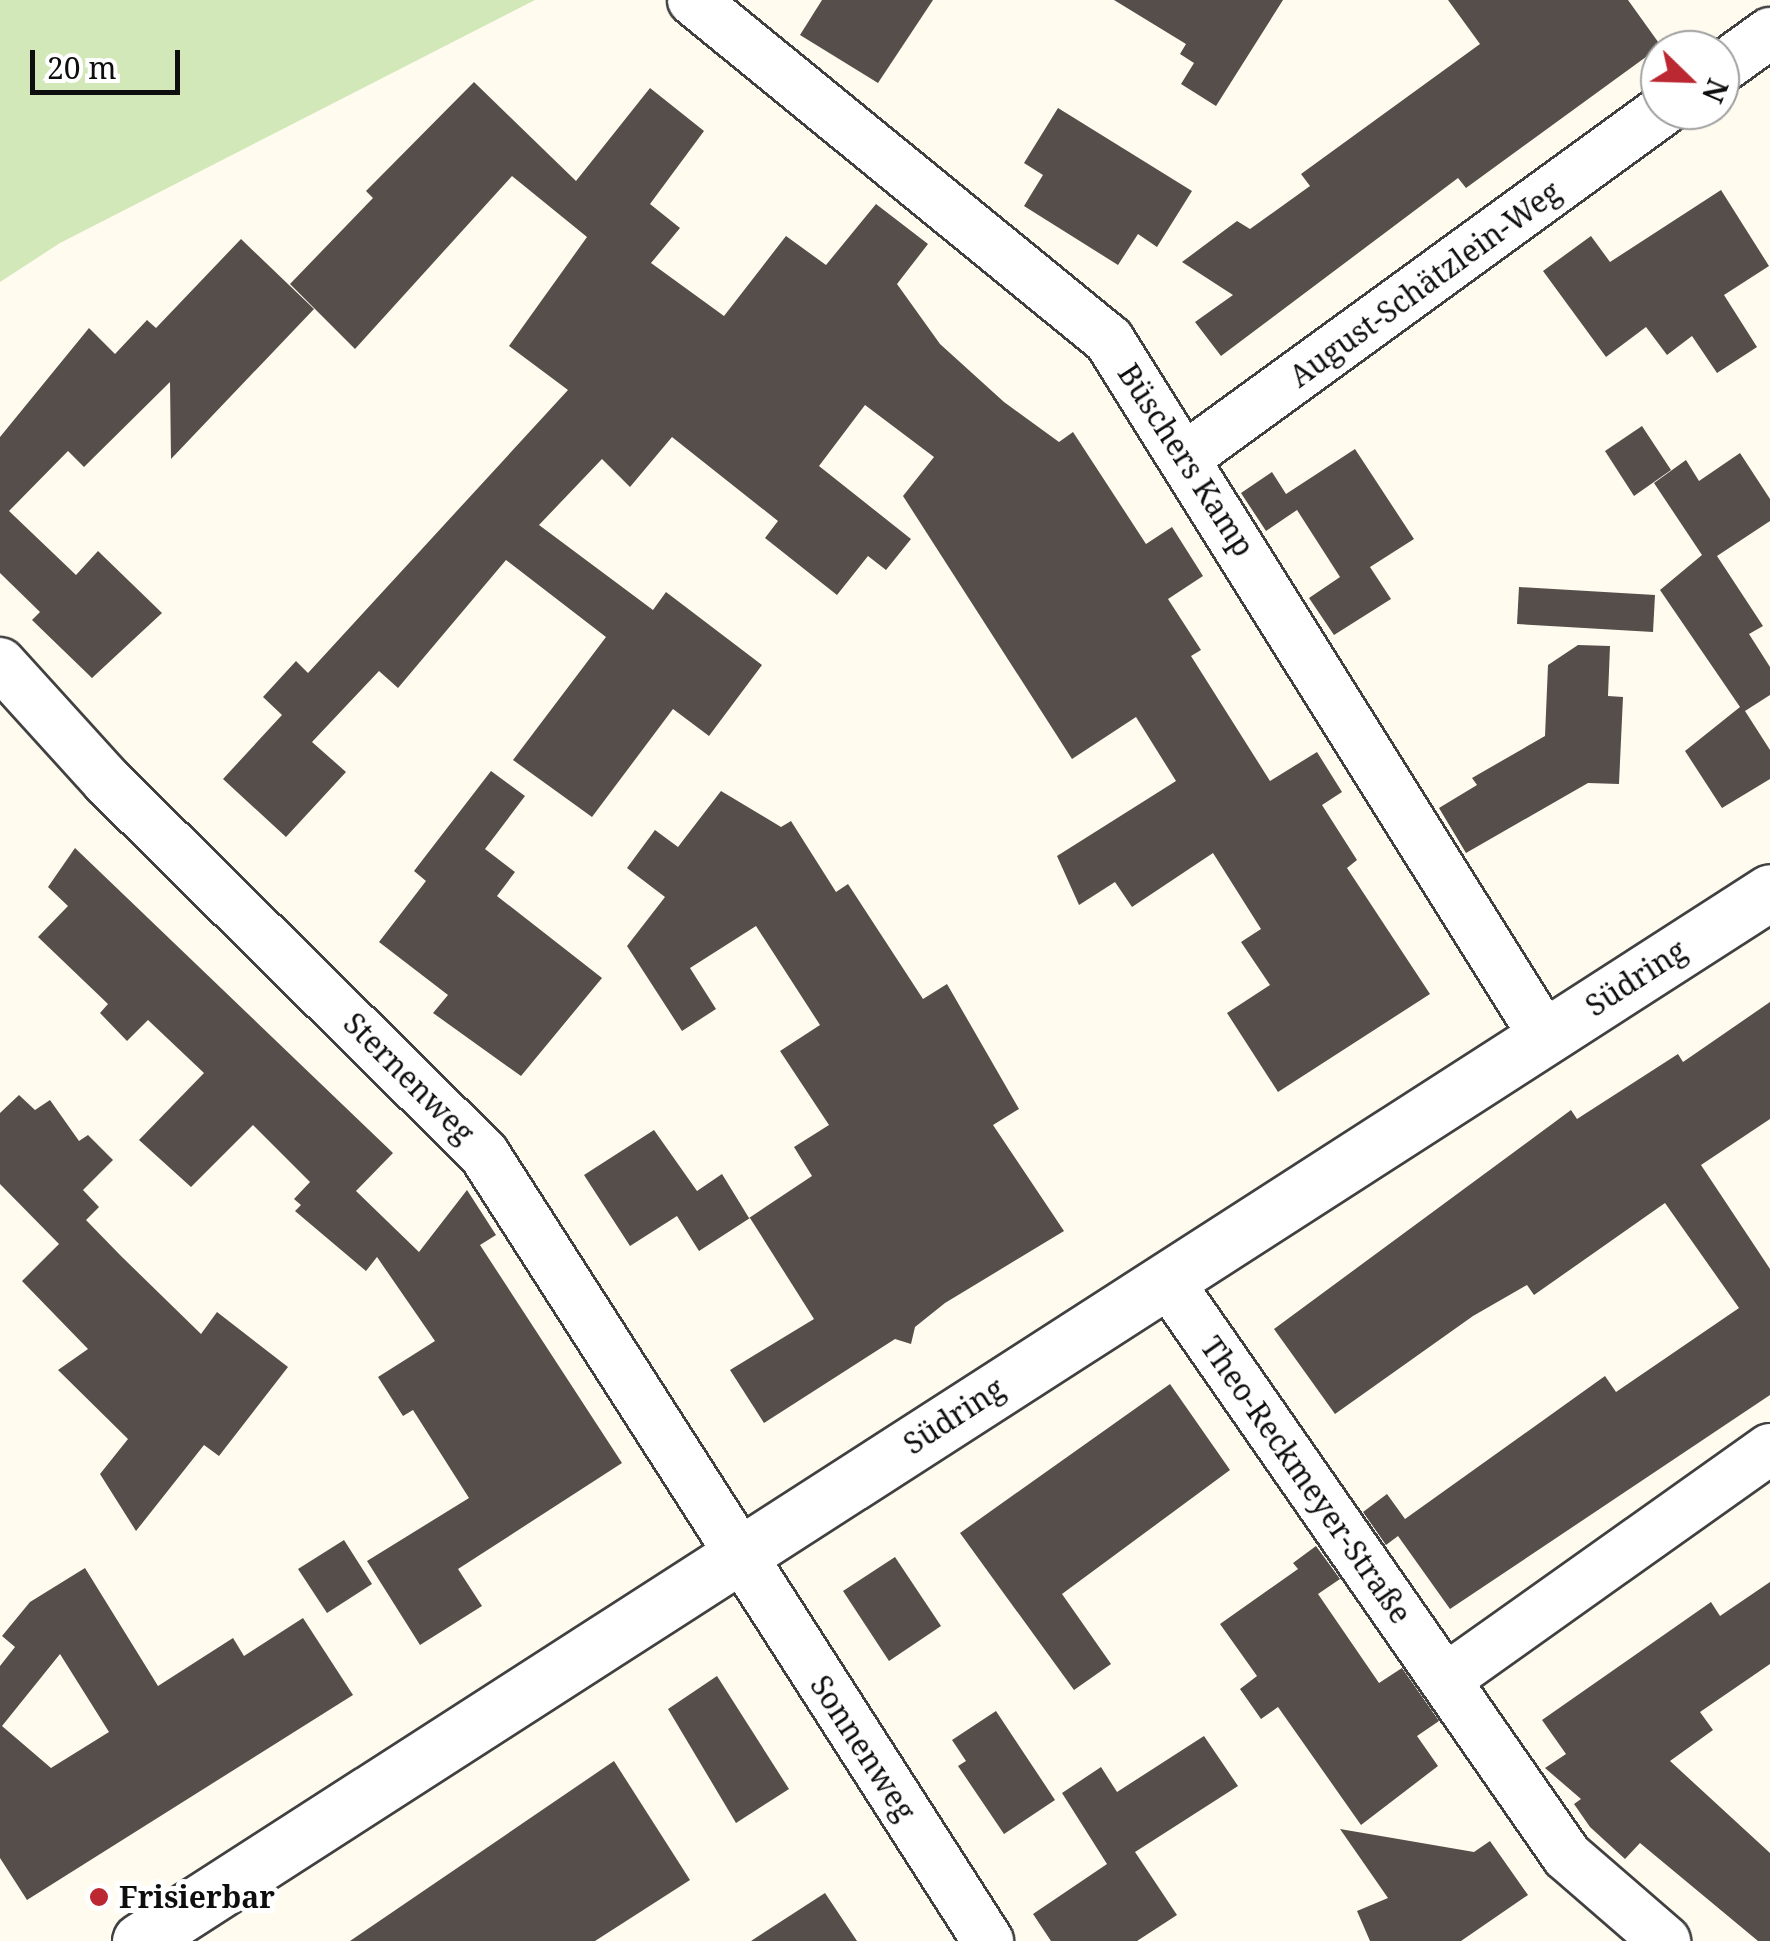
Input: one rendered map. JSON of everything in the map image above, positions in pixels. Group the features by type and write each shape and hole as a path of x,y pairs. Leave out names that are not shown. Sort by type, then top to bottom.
{"street":[{"name":"Büschers Kamp","path":"693,0 1109,340 1186,457 1545,1037"},
{"path":"1740,55 1770,33"},
{"name":"August-Schätzlein-Weg","path":"1186,457 1640,127"},
{"name":"Sternenweg","path":"0,663 107,781 484,1154 738,1556"},
{"name":"Südring","path":"140,1941 1770,892"},
{"name":"Theo-Reckmeyer-Straße","path":"1167,1280 1568,1856 1665,1941"},
{"path":"1446,1679 1770,1449"},
{"name":"Sonnenweg","path":"738,1556 988,1941"}],"green space":[{"path":"0,0 535,0 60,243 0,282"}],"building":[{"path":"822,0 933,0 878,83 800,35"},
{"path":"1114,0 1283,0 1216,106 1181,84 1194,63 1180,54 1186,44"},
{"path":"1448,0 1628,0 1650,30 1640,30 1640,61 1466,188 1458,178 1221,356 1195,322 1233,295 1182,262 1237,221 1250,229 1310,186 1301,174 1480,44"},
{"path":"474,82 576,181 650,88 704,131 650,204 680,228 651,263 724,316 786,236 826,265 876,204 928,244 897,284 940,344 1004,402 1059,442 1073,432 1146,544 1172,527 1203,576 1168,599 1201,650 1191,656 1270,781 1317,752 1342,792 1322,805 1357,860 1347,868 1430,994 1278,1092 1227,1013 1270,985 1241,942 1261,929 1213,853 1132,907 1115,882 1079,905 1057,856 1176,781 1136,717 1072,759 903,496 934,457 865,405 819,466 911,539 886,570 868,556 837,595 765,538 778,521 672,437 630,487 602,459 539,525 653,610 666,592 762,665 709,736 673,709 592,817 513,760 606,637 506,560 398,688 379,671 312,742 346,772 286,837 223,779 282,715 263,697 296,661 308,673 568,390 509,346 587,237 512,176 355,349 290,284 373,198 366,191"},
{"path":"1058,108 1192,191 1157,247 1138,234 1118,265 1024,206 1043,175 1024,163"},
{"path":"1721,190 1769,266 1724,295 1757,347 1717,373 1692,336 1667,355 1646,327 1606,357 1543,271 1591,236 1610,262"},
{"path":"241,239 314,309 171,459 170,382 84,467 68,451 9,511 76,575 98,551 162,613 92,678 32,620 40,612 0,573 0,437 89,328 115,354 147,320 156,328"},
{"path":"1642,426 1671,470 1634,496 1605,451"},
{"path":"1355,449 1414,539 1370,567 1391,599 1334,635 1309,598 1340,577 1297,510 1266,531 1241,493 1272,472 1286,494"},
{"path":"1740,453 1770,499 1770,521 1717,556 1763,626 1749,634 1770,667 1770,695 1745,711 1770,750 1770,779 1722,808 1685,751 1740,707 1660,590 1702,555 1654,483 1686,460 1699,481"},
{"path":"1519,587 1655,595 1653,632 1517,624"},
{"path":"1578,645 1610,646 1608,696 1623,697 1619,784 1588,783 1466,853 1439,808 1477,785 1472,778 1545,736 1548,665"},
{"path":"491,771 525,796 485,849 515,872 497,896 602,978 521,1076 433,1013 448,995 379,942 426,881 414,871"},
{"path":"721,791 781,827 791,821 836,892 848,884 923,999 947,984 1019,1109 993,1125 1064,1231 945,1303 915,1327 911,1344 895,1339 764,1423 730,1370 814,1319 750,1218 699,1251 677,1216 630,1246 584,1175 654,1130 697,1191 722,1174 749,1218 812,1176 794,1147 829,1125 780,1051 820,1025 756,926 690,968 716,1009 682,1031 627,946 665,897 627,868 655,830 678,847"},
{"path":"75,848 393,1153 356,1191 419,1252 467,1190 496,1235 480,1245 622,1463 458,1569 482,1606 420,1645 367,1561 469,1498 413,1410 403,1416 378,1377 435,1341 377,1257 366,1271 295,1211 301,1205 294,1199 310,1182 253,1125 191,1187 139,1140 204,1073 148,1020 127,1041 100,1013 108,1004 38,937 68,906 48,887"},
{"path":"1770,1002 1770,1119 1701,1165 1770,1269 1770,1395 1450,1609 1398,1536 1386,1545 1363,1512 1387,1494 1405,1519 1605,1376 1616,1392 1739,1308 1665,1203 1534,1295 1527,1285 1473,1316 1335,1414 1274,1329 1571,1110 1577,1119 1678,1054 1683,1062"},
{"path":"19,1095 35,1110 50,1100 79,1141 88,1135 113,1160 83,1190 99,1207 86,1220 121,1256 201,1334 217,1312 288,1367 219,1456 204,1445 136,1531 100,1474 128,1439 58,1370 88,1349 22,1281 59,1244 0,1184 0,1113"},
{"path":"1170,1384 1230,1470 1062,1594 1111,1664 1074,1690 960,1533"},
{"path":"344,1540 372,1584 327,1613 298,1569"},
{"path":"1316,1546 1340,1579 1318,1594 1379,1683 1402,1668 1439,1721 1417,1736 1438,1766 1361,1825 1278,1707 1261,1719 1240,1689 1257,1676 1220,1624 1298,1569 1293,1563"},
{"path":"895,1557 941,1626 889,1661 843,1591"},
{"path":"85,1568 158,1686 233,1638 244,1656 303,1618 353,1695 27,1900 0,1858 0,1666 15,1647 2,1636 30,1602","holes":["60,1654 109,1732 51,1768 2,1726"]},
{"path":"1770,1582 1770,1664 1700,1712 1713,1730 1670,1761 1770,1853 1770,1941 1758,1941 1640,1843 1625,1859 1590,1827 1574,1804 1581,1799 1545,1768 1566,1754 1542,1720 1711,1602 1720,1616"},
{"path":"717,1676 789,1789 736,1823 668,1709"},
{"path":"996,1711 1055,1800 1004,1834 958,1766 966,1761 952,1740"},
{"path":"1204,1736 1238,1786 1135,1852 1177,1915 1137,1941 1051,1941 1033,1914 1107,1864 1062,1793 1101,1767 1117,1792"},
{"path":"614,1761 690,1880 595,1941 350,1941"},
{"path":"1340,1829 1474,1852 1490,1841 1528,1895 1461,1941 1370,1941 1357,1911 1388,1898"},
{"path":"825,1893 857,1941 751,1941"}],"place":[{"name":"Frisierbar","path":"99,1897"}]}
